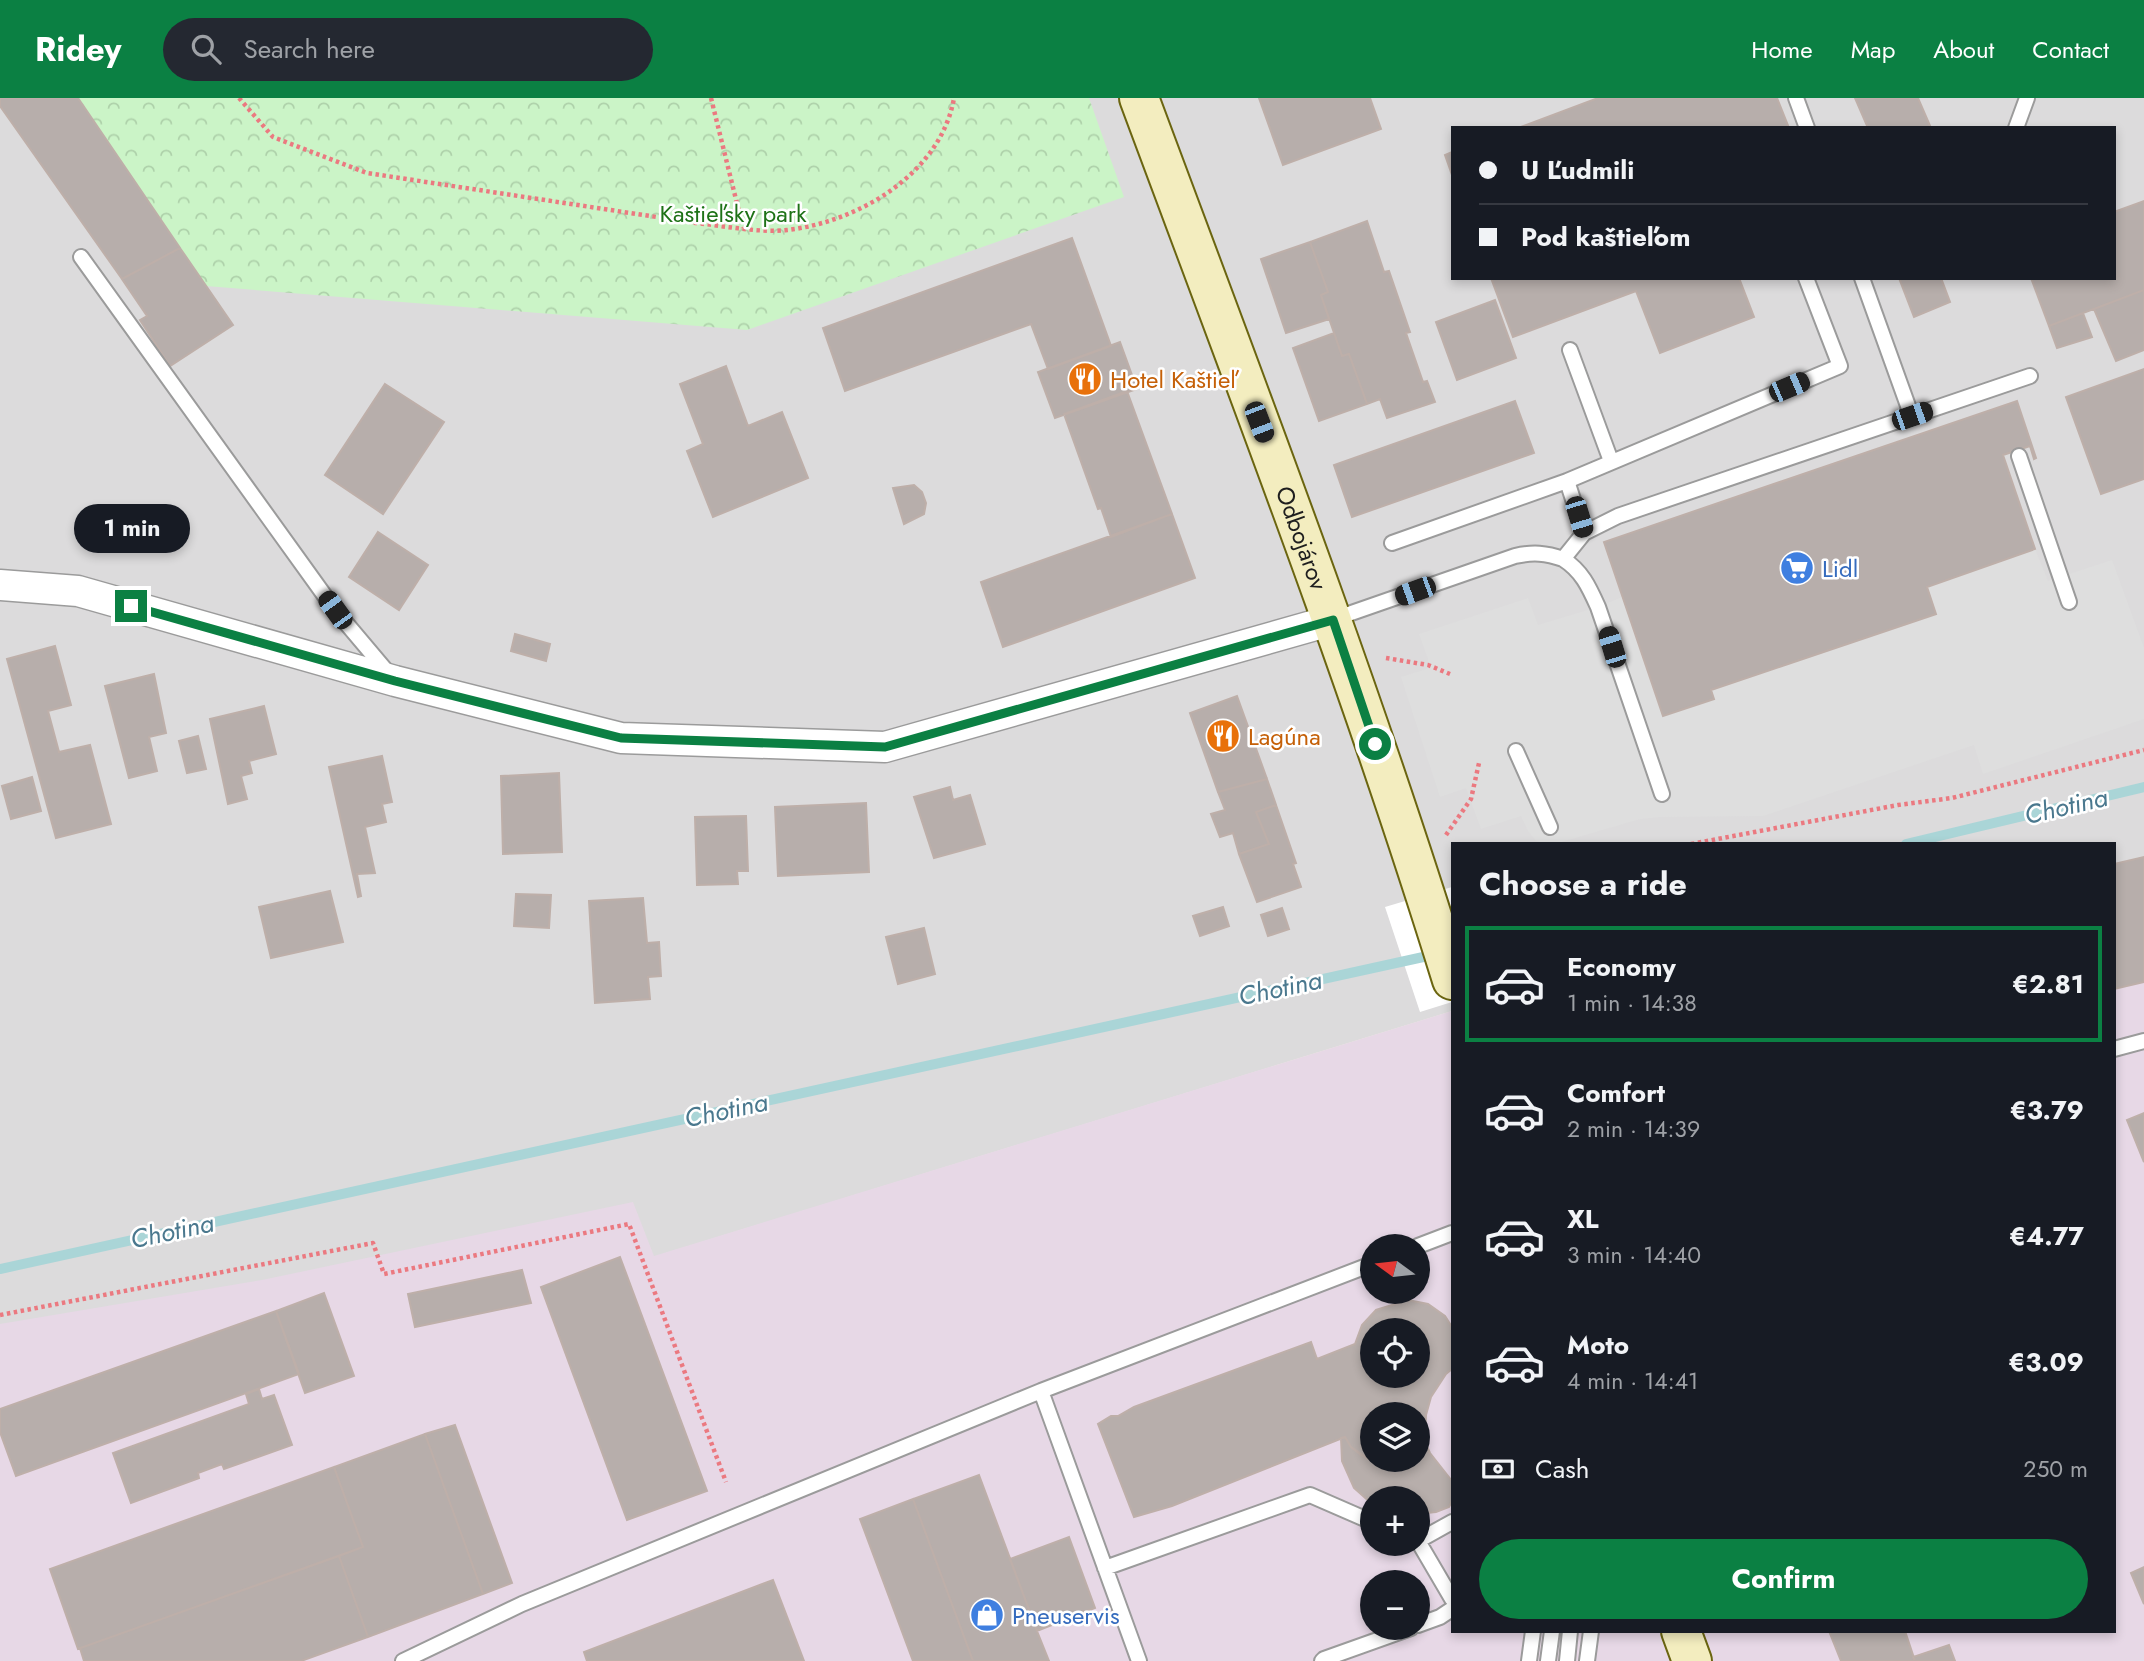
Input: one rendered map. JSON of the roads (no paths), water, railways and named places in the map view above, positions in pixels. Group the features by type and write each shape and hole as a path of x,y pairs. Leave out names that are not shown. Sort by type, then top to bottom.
{"main road":[{"name":"Odbojárov","path":"1139,98 1333,620 1426,894 1451,977"},
{"path":"1682,1633 1692,1661"}],"street":[{"path":"0,585 78,591 395,681 621,738 885,747 1333,620"}],"lane":[{"path":"1796,98 1806,126"},
{"path":"2017,126 2027,98"},
{"path":"80,257 335,610 395,681"},
{"path":"1392,543 1567,481 1840,366 1807,280"},
{"path":"1863,280 1912,416"},
{"path":"1570,350 1611,461"},
{"path":"1563,559 1584,533 1618,516 2031,376"},
{"path":"2019,456 2069,602"},
{"path":"1567,481 1584,533"},
{"path":"1333,620 1516,555 1533,552 1563,559 1586,580 1598,607 1662,794"},
{"path":"1516,751 1550,827"},
{"path":"2116,1048 2144,1041"},
{"path":"1430,1241 1451,1233"},
{"path":"403,1661 522,1604 1041,1391 1360,1269"},
{"path":"1041,1391 1139,1661"},
{"path":"1105,1568 1310,1495 1360,1517"},
{"path":"1430,1534 1451,1523"},
{"path":"1427,1556 1451,1597"},
{"path":"1430,1621 1451,1610"},
{"path":"1529,1661 1533,1633"},
{"path":"1548,1661 1552,1633"},
{"path":"1567,1661 1570,1633"},
{"path":"1587,1661 1591,1633"},
{"path":"1322,1661 1379,1640"}],"waterway":[{"name":"Chotina","path":"1914,842 2144,787"},
{"name":"Chotina","path":"0,1269 1437,954"}],"place":[{"name":"Hotel Kaštieľ","path":"1085,379"},
{"name":"Lidl","path":"1797,568"},
{"name":"Lagúna","path":"1223,736"},
{"name":"Pneuservis","path":"987,1615"}],"park label":[{"name":"Kaštieľsky park","path":"733,213"}]}
